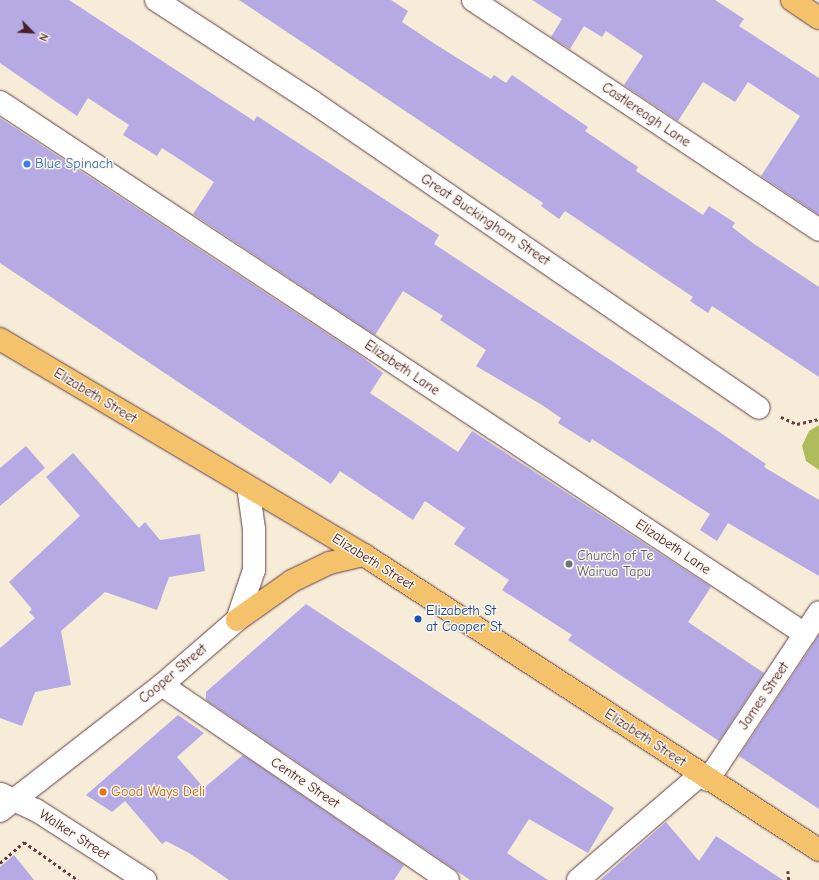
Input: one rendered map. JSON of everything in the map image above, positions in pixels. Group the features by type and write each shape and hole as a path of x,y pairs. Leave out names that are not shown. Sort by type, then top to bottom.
{"main road":[{"path":"792,0 819,18"},
{"name":"Elizabeth Street","path":"0,338 364,555 704,777 819,850"},
{"path":"237,620 292,581 329,563 364,555"}],"street":[{"name":"Great Buckingham Street","path":"156,0 310,100 759,408"},
{"name":"Castlereagh Lane","path":"473,0 819,230"},
{"name":"Elizabeth Lane","path":"0,102 805,634"},
{"name":"Cooper Street","path":"5,801 162,686 237,620 254,570 254,529 248,486"},
{"name":"James Street","path":"578,880 704,777 819,612"},
{"name":"Centre Street","path":"162,686 448,880"},
{"name":"Walker Street","path":"5,801 145,880"}],"path":[{"path":"759,408 797,424 819,419"},
{"path":"0,863 24,842 78,880"},
{"path":"788,871 789,880"}],"green space":[{"path":"819,425 819,470 806,461 802,446 809,431"}],"building":[{"path":"0,0 69,0 254,121 257,116 439,235 434,244 712,427 766,464 764,467 819,500 819,576 728,523 717,541 700,530 710,514 592,439 590,443 558,423 561,418 476,366 486,350 440,320 443,316 403,291 375,335 193,214 214,182 162,148 157,156 123,135 129,125 88,98 77,116 0,63"},
{"path":"239,0 391,0 408,11 402,22 491,79 494,75 506,83 512,75 588,127 585,131 638,167 636,171 703,215 709,206 735,223 732,227 754,244 819,287 819,377 712,306 708,313 690,301 693,297 565,211 559,219 541,206 543,203"},
{"path":"532,0 715,0 744,19 739,26 819,78 819,215 761,176 800,116 748,82 735,102 703,82 678,121 624,85 643,56 606,31 602,37 584,26 570,49 551,37 562,19"},
{"path":"0,118 361,356 383,373 370,393 458,452 472,431 711,587 688,622 764,673 719,741 568,640 572,635 502,590 509,580 454,544 465,528 425,501 413,520 340,471 331,484 0,263"},
{"path":"26,446 45,468 0,506 0,468"},
{"path":"73,453 139,528 145,522 160,540 200,534 205,571 169,577 157,610 105,592 61,631 71,685 35,692 22,726 0,718 0,648 35,618 29,612 32,609 9,582 80,516 46,477"},
{"path":"306,604 614,808 588,853 529,819 507,853 548,880 470,880 206,700 206,692"},
{"path":"819,635 819,809 739,756"},
{"path":"178,715 204,733 177,757 204,788 243,755 404,865 394,880 229,880 189,853 166,841 162,844 125,801 112,812 86,795"},
{"path":"666,822 699,861 716,836 783,880 600,880"},
{"path":"14,855 34,880 0,880 0,867"}],"place":[{"name":"Blue Spinach","path":"27,164"},
{"name":"Church of Te Wairua Tapu","path":"569,564"},
{"name":"Elizabeth St at Cooper St","path":"418,619"},
{"name":"Good Ways Deli","path":"103,792"}]}
